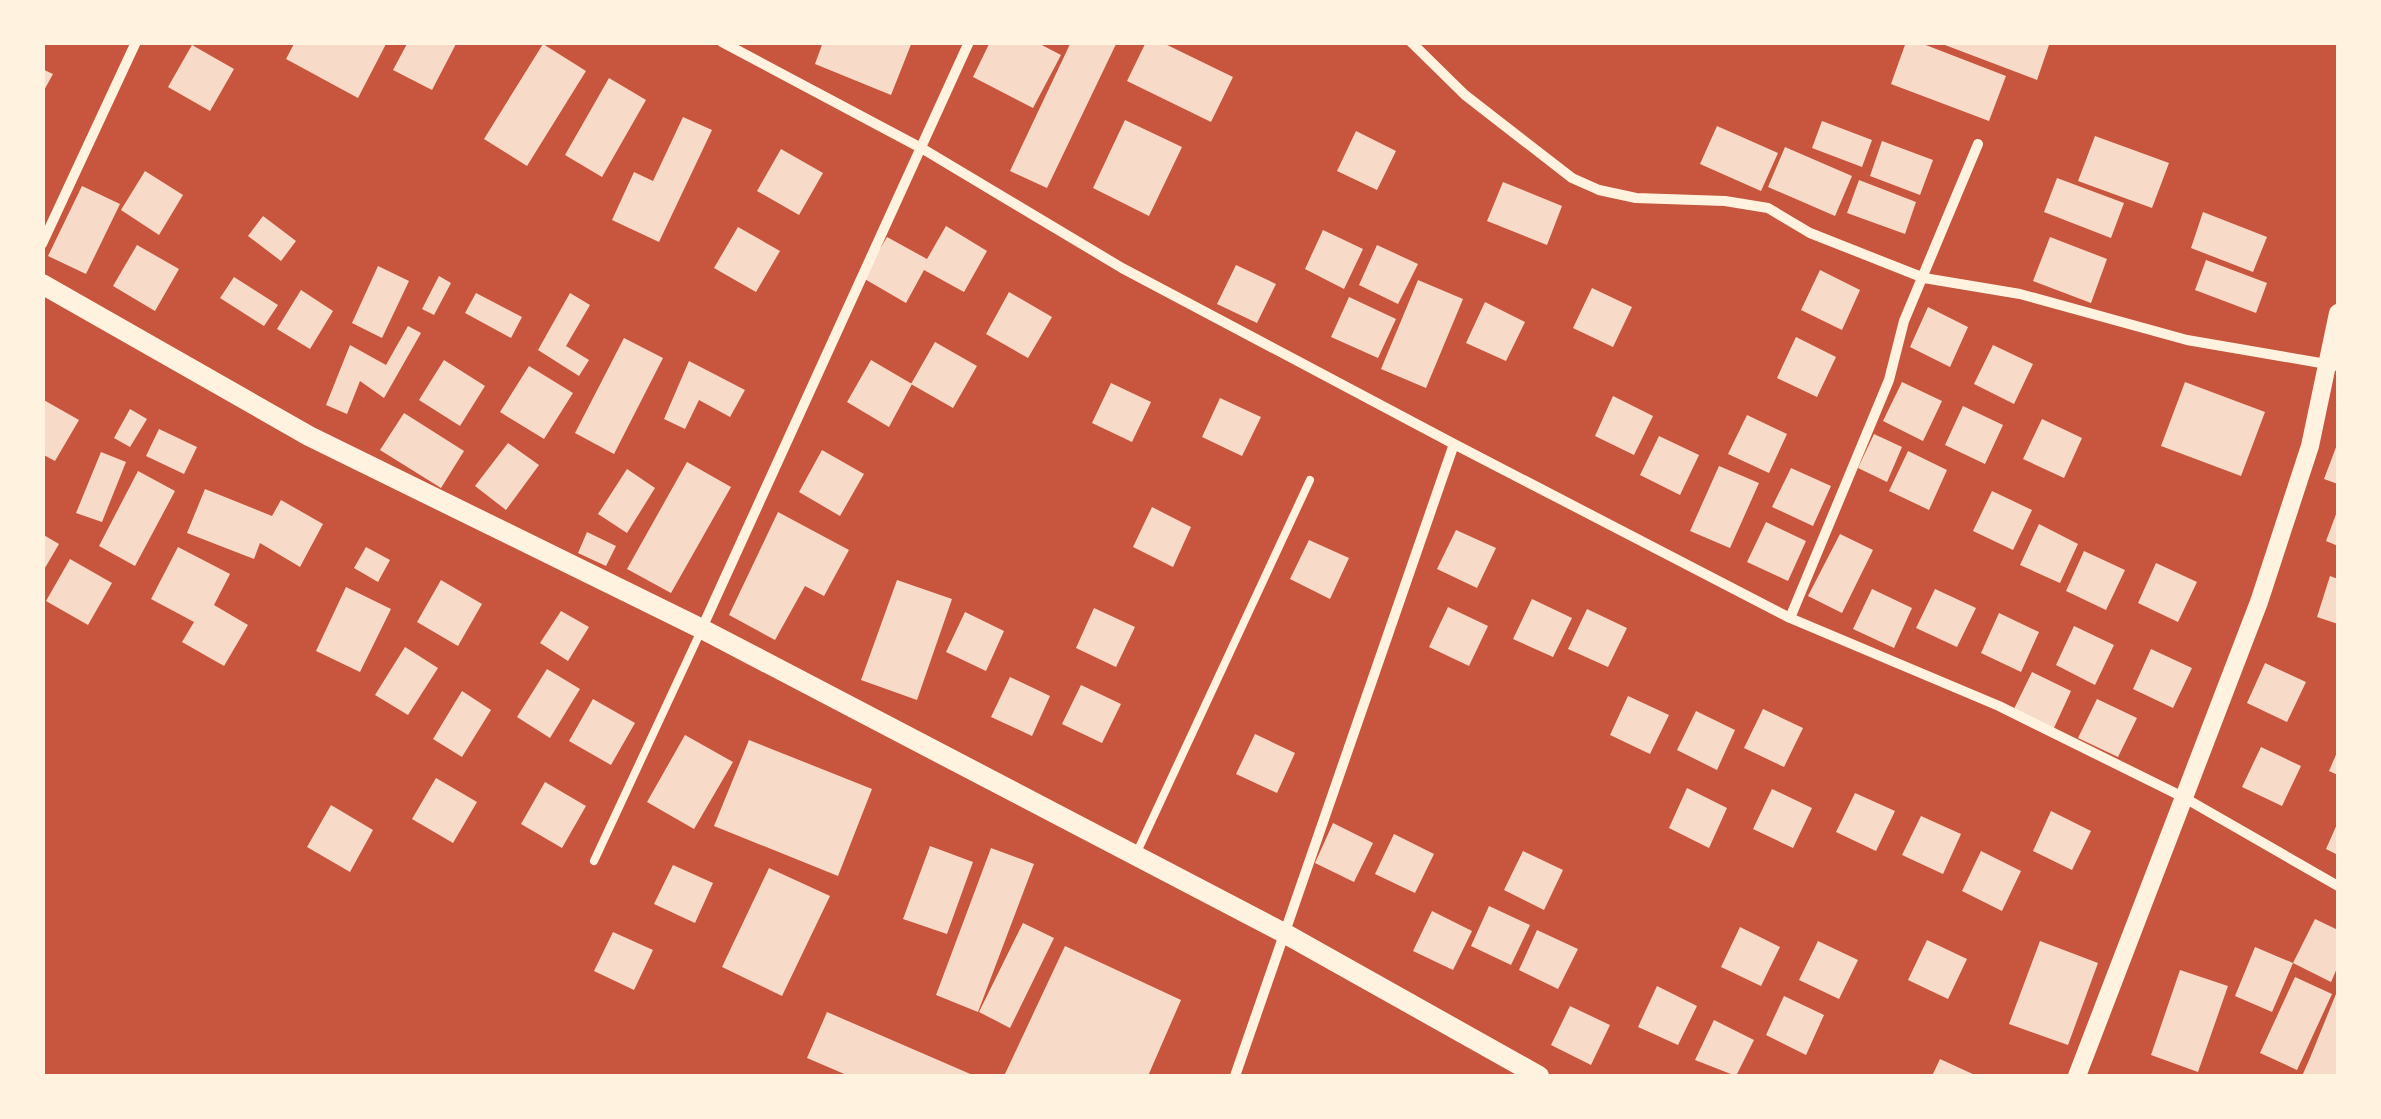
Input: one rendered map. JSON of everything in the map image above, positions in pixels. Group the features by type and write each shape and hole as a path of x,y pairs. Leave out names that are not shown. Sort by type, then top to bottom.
{"main road":[{"path":"42,284 309,436 702,628 1284,933 1539,1076"}],"street":[{"path":"42,244 136,42"},
{"path":"722,42 923,149 1122,268 1454,444 1790,618 1999,706 2183,796 2338,886"},
{"path":"702,628 969,42"},
{"path":"1410,42 1466,95 1572,178 1599,190 1636,198 1724,201 1768,208 1810,232 1924,278 2020,294 2187,340 2332,364"},
{"path":"1790,618 1889,380 1904,322 1978,144"},
{"path":"2077,1076 2241,652 2310,446 2332,364 2338,312"},
{"path":"1235,1076 1454,444"}],"lane":[{"path":"1136,856 1310,480"},
{"path":"594,860 702,628"}],"building":[{"path":"295,42 387,42 358,98 286,59"},
{"path":"408,42 457,42 432,90 393,70"},
{"path":"823,42 912,42 891,95 815,64"},
{"path":"990,42 1036,42 1061,55 1033,108 973,77"},
{"path":"1071,42 1117,42 1047,188 1010,171"},
{"path":"1146,42 1161,42 1233,77 1211,122 1127,81"},
{"path":"1906,42 1918,42 2006,76 1989,121 1891,84"},
{"path":"1937,42 2050,42 2037,80"},
{"path":"543,44 586,71 527,166 484,139"},
{"path":"192,45 234,69 210,111 168,87"},
{"path":"42,69 53,74 42,94"},
{"path":"609,78 646,100 602,177 565,155"},
{"path":"683,117 712,130 659,242 612,220 634,172 653,181"},
{"path":"1125,120 1182,147 1149,216 1093,188"},
{"path":"1822,121 1872,140 1862,167 1812,148"},
{"path":"1717,126 1778,153 1761,191 1700,164"},
{"path":"1356,131 1396,151 1377,190 1337,171"},
{"path":"2095,136 2169,163 2152,208 2078,181"},
{"path":"1882,141 1933,160 1920,195 1870,176"},
{"path":"1785,147 1852,176 1835,216 1768,187"},
{"path":"781,149 823,173 799,215 757,191"},
{"path":"145,171 183,195 159,235 121,210"},
{"path":"2057,178 2124,203 2111,238 2044,212"},
{"path":"1859,180 1916,202 1905,234 1847,213"},
{"path":"1503,182 1562,206 1547,245 1487,221"},
{"path":"82,186 120,204 86,274 48,256"},
{"path":"2203,212 2267,237 2253,272 2191,248"},
{"path":"263,216 296,241 281,261 248,236"},
{"path":"946,226 987,251 964,292 924,270 906,303 863,278 887,237 927,259"},
{"path":"738,227 780,251 756,292 714,268"},
{"path":"1323,230 1363,249 1344,289 1305,269"},
{"path":"2050,237 2107,259 2091,303 2033,281"},
{"path":"137,245 179,269 155,311 113,286"},
{"path":"1377,245 1418,264 1398,304 1359,285"},
{"path":"2206,260 2267,283 2256,313 2195,290"},
{"path":"1236,265 1276,284 1257,323 1217,304"},
{"path":"378,266 409,281 382,338 352,323"},
{"path":"1820,270 1860,290 1842,330 1801,310"},
{"path":"439,276 451,283 434,315 422,309"},
{"path":"234,277 278,305 264,326 220,298"},
{"path":"1418,280 1463,299 1426,388 1381,369"},
{"path":"1592,288 1632,307 1613,347 1573,328"},
{"path":"301,290 333,311 310,349 277,329"},
{"path":"1009,292 1052,317 1028,358 986,334"},
{"path":"476,293 522,317 511,338 465,313"},
{"path":"570,293 590,305 566,346 589,360 579,376 538,350"},
{"path":"1349,297 1396,319 1378,358 1331,337"},
{"path":"1485,302 1525,322 1506,361 1466,343"},
{"path":"1928,307 1968,327 1950,367 1910,347"},
{"path":"408,326 421,333 384,398 360,381 347,414 326,405 350,345 386,365"},
{"path":"1796,337 1836,357 1817,397 1777,378"},
{"path":"624,338 663,358 614,454 575,433"},
{"path":"935,342 977,366 953,408 911,384"},
{"path":"1993,345 2033,364 2014,404 1974,384"},
{"path":"444,360 485,386 460,426 419,400"},
{"path":"871,360 912,384 889,427 847,402"},
{"path":"689,361 745,390 730,417 699,400 685,429 664,419"},
{"path":"529,366 573,393 544,439 500,412"},
{"path":"1902,382 1942,401 1923,441 1883,421"},
{"path":"2185,382 2265,412 2241,476 2161,446"},
{"path":"1111,383 1151,402 1132,442 1092,423"},
{"path":"1613,396 1653,416 1634,455 1595,436"},
{"path":"1220,398 1261,417 1242,456 1202,437"},
{"path":"42,399 79,420 55,461 42,454"},
{"path":"1963,406 2003,425 1985,464 1945,445"},
{"path":"130,409 147,419 130,447 114,438"},
{"path":"404,413 464,451 441,488 380,450"},
{"path":"1747,415 1787,434 1769,473 1728,454"},
{"path":"2042,419 2082,438 2064,478 2023,459"},
{"path":"159,429 197,447 184,474 146,456"},
{"path":"1874,434 1902,447 1887,482 1858,468"},
{"path":"1659,436 1699,455 1680,495 1640,475"},
{"path":"2338,442 2338,484 2324,479"},
{"path":"508,443 539,465 506,510 475,486"},
{"path":"822,450 864,474 840,516 799,492"},
{"path":"1908,451 1947,470 1929,510 1889,491"},
{"path":"101,452 126,462 102,522 76,513"},
{"path":"687,462 731,487 671,593 627,569"},
{"path":"1719,466 1759,483 1730,548 1690,531"},
{"path":"1791,468 1831,486 1813,526 1772,507"},
{"path":"627,469 655,488 627,533 598,514"},
{"path":"138,471 175,491 135,566 99,546"},
{"path":"205,489 272,516 281,500 323,524 300,567 260,543 254,559 187,533"},
{"path":"1992,491 2032,510 2013,550 1973,531"},
{"path":"1152,507 1191,527 1173,567 1133,547"},
{"path":"2338,509 2338,546 2326,541"},
{"path":"778,512 849,550 824,596 805,586 775,640 729,615"},
{"path":"1766,522 1806,541 1788,581 1747,562"},
{"path":"2039,524 2078,544 2060,583 2020,565"},
{"path":"1456,530 1496,548 1477,588 1437,569"},
{"path":"587,532 616,546 606,566 578,553"},
{"path":"42,534 59,544 42,573"},
{"path":"1840,534 1873,550 1842,613 1808,596"},
{"path":"1309,540 1349,558 1330,599 1290,579"},
{"path":"178,547 230,574 214,605 248,625 224,666 182,642 194,622 151,599"},
{"path":"366,547 390,560 378,582 354,568"},
{"path":"2084,551 2125,570 2106,610 2066,591"},
{"path":"70,559 112,583 88,625 46,601"},
{"path":"2156,563 2197,582 2178,622 2138,603"},
{"path":"2330,576 2338,579 2338,624 2317,617"},
{"path":"441,580 482,604 458,646 417,622"},
{"path":"897,580 952,599 917,700 861,680"},
{"path":"346,587 391,609 360,672 316,651"},
{"path":"1872,589 1912,608 1894,648 1853,629"},
{"path":"1935,589 1976,608 1957,647 1916,628"},
{"path":"1532,599 1572,618 1553,657 1513,639"},
{"path":"1448,607 1488,626 1469,666 1429,647"},
{"path":"1094,608 1135,627 1116,667 1076,648"},
{"path":"1587,609 1627,628 1608,667 1568,649"},
{"path":"561,611 589,627 568,661 540,643"},
{"path":"965,612 1004,631 986,671 946,652"},
{"path":"1999,613 2039,632 2021,672 1981,653"},
{"path":"2074,626 2114,645 2095,685 2056,665"},
{"path":"405,647 438,668 408,715 375,695"},
{"path":"2151,649 2192,668 2173,708 2133,689"},
{"path":"2265,663 2306,682 2287,722 2247,703"},
{"path":"547,669 580,689 550,738 517,717"},
{"path":"2032,672 2071,691 2053,730 2013,711"},
{"path":"1010,677 1050,696 1032,736 991,717"},
{"path":"1081,685 1121,704 1102,743 1062,724"},
{"path":"462,691 491,710 462,757 433,739"},
{"path":"1628,696 1669,715 1650,754 1610,735"},
{"path":"593,699 635,723 611,765 569,741"},
{"path":"2097,699 2137,718 2118,757 2078,738"},
{"path":"1763,709 1803,728 1784,767 1744,748"},
{"path":"1696,711 1735,730 1717,770 1677,750"},
{"path":"1255,734 1295,753 1277,793 1236,774"},
{"path":"685,735 733,762 694,829 647,802"},
{"path":"749,740 872,789 838,876 714,826"},
{"path":"2261,747 2301,766 2282,806 2242,787"},
{"path":"2338,750 2338,775 2329,771"},
{"path":"436,778 477,802 453,843 412,819"},
{"path":"545,782 586,806 562,848 521,824"},
{"path":"1687,788 1727,808 1709,848 1669,828"},
{"path":"1772,789 1812,808 1793,848 1753,829"},
{"path":"1855,793 1895,811 1876,851 1836,832"},
{"path":"331,805 373,830 350,872 307,847"},
{"path":"2051,811 2091,831 2072,870 2033,851"},
{"path":"1921,816 1961,834 1943,874 1902,855"},
{"path":"2338,822 2338,855 2326,849"},
{"path":"1333,823 1373,843 1354,882 1315,863"},
{"path":"1394,834 1434,854 1415,893 1375,874"},
{"path":"930,846 973,862 947,934 903,919"},
{"path":"991,848 1034,864 978,1012 936,995"},
{"path":"1523,851 1563,870 1544,910 1504,890"},
{"path":"1981,851 2021,871 2002,911 1962,891"},
{"path":"673,865 713,883 695,923 654,904"},
{"path":"769,868 830,896 782,996 722,967"},
{"path":"1489,906 1530,925 1511,965 1471,946"},
{"path":"1432,911 1472,931 1453,970 1413,951"},
{"path":"2315,919 2338,930 2338,966 2331,982 2293,963"},
{"path":"1023,923 1054,938 1010,1028 979,1012"},
{"path":"1740,927 1780,947 1761,986 1721,967"},
{"path":"1537,930 1578,949 1558,989 1519,970"},
{"path":"613,932 653,950 634,990 594,971"},
{"path":"1927,940 1967,959 1948,999 1908,980"},
{"path":"1818,941 1858,960 1839,999 1799,980"},
{"path":"2040,941 2098,963 2068,1045 2009,1024"},
{"path":"1065,946 1181,1000 1148,1076 1004,1076"},
{"path":"2255,947 2293,963 2272,1012 2235,996"},
{"path":"2180,970 2228,986 2198,1072 2151,1055"},
{"path":"2295,977 2332,994 2297,1070 2260,1053"},
{"path":"1657,986 1697,1006 1678,1045 1638,1027"},
{"path":"2338,989 2338,1076 2302,1076 2310,1058"},
{"path":"1784,996 1824,1015 1806,1055 1766,1035"},
{"path":"1570,1006 1610,1025 1591,1065 1551,1045"},
{"path":"827,1012 975,1076 849,1076 807,1058"},
{"path":"1714,1020 1754,1040 1736,1076 1695,1060"},
{"path":"1940,1059 1977,1076 1932,1076"}]}
